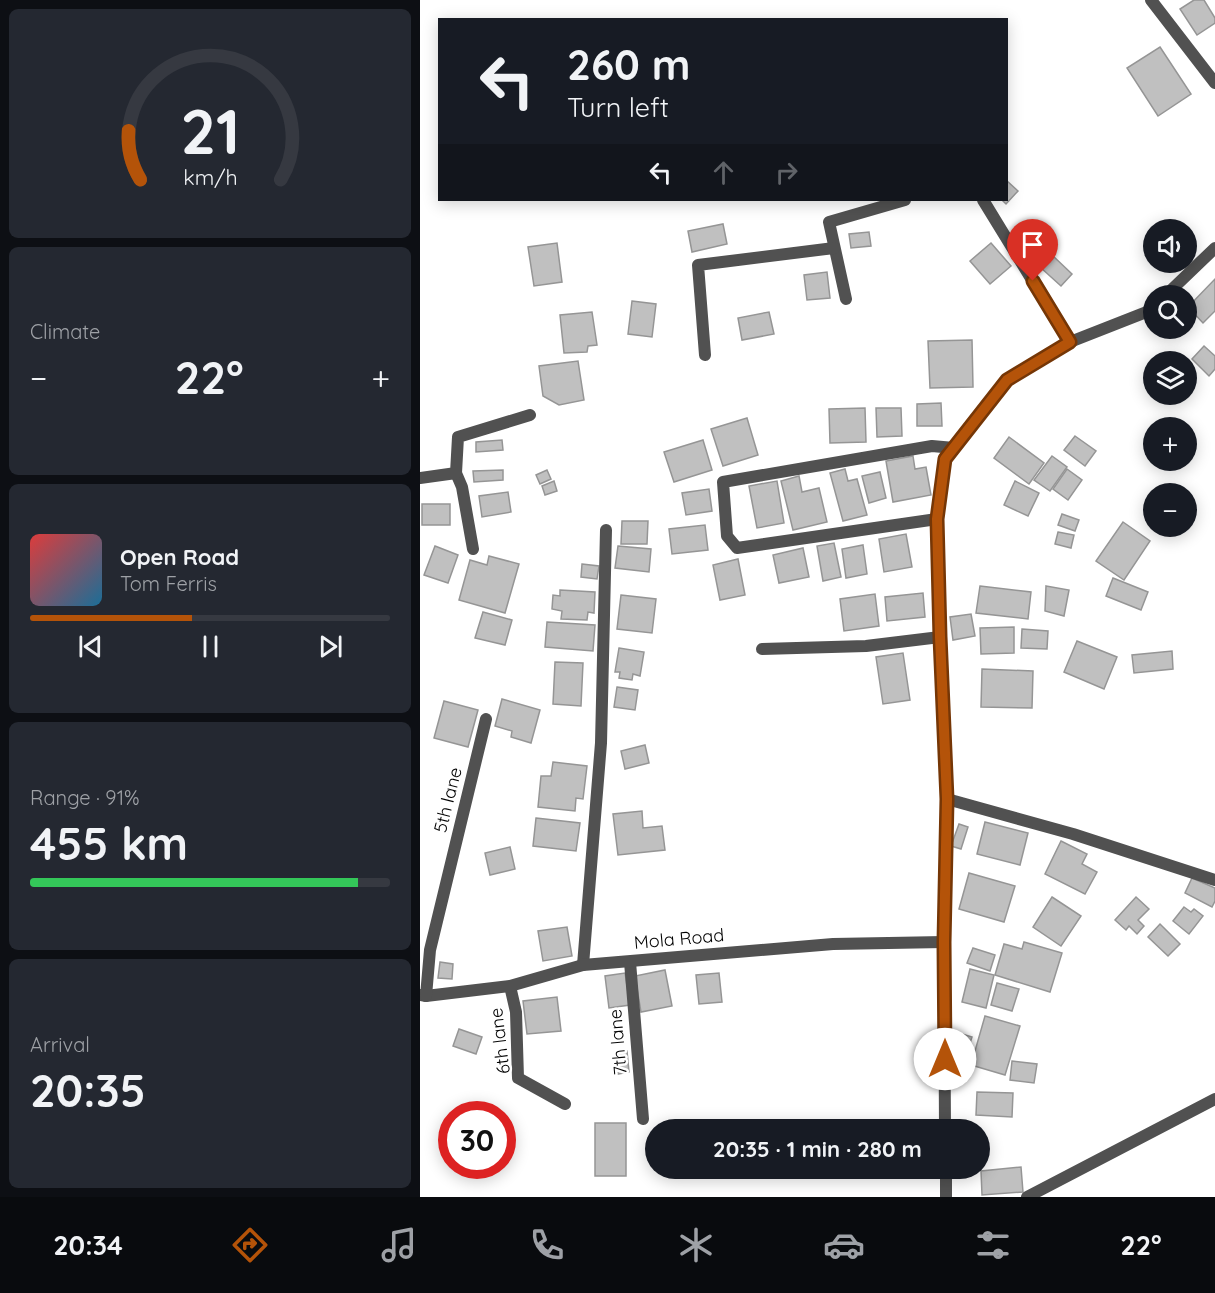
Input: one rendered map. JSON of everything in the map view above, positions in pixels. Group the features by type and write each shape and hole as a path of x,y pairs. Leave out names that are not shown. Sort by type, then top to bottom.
{"street":[{"path":"1152,0 1215,83"},
{"path":"846,299 829,222 902,201"},
{"path":"984,201 1070,342"},
{"path":"705,355 698,265 834,248"},
{"path":"1176,285 1215,248"},
{"path":"945,1119 944,942 947,799 937,519 945,459 1007,380 1070,342 1143,313"},
{"path":"473,549 462,488 456,473 458,437 530,415"},
{"path":"937,519 737,548 727,536 723,482 932,446 954,448"},
{"path":"420,478 456,473"},
{"path":"583,966 601,743 606,530"},
{"path":"762,649 866,646 940,637"},
{"name":"5th lane","path":"423,995 430,950 486,719"},
{"path":"947,799 1073,834 1215,880"},
{"name":"Mola Road","path":"423,995 510,986 583,966 833,944 944,942"},
{"name":"7th lane","path":"630,962 643,1119"},
{"name":"6th lane","path":"510,986 516,1012 518,1078 565,1104"},
{"path":"1027,1197 1215,1099"},
{"path":"946,1179 946,1197"}],"building":[{"path":"1194,0 1204,0 1215,18 1215,23 1197,35 1180,9"},
{"path":"1160,47 1191,94 1158,116 1127,68"},
{"path":"1008,182 1018,191 1006,204 1003,201 1008,201"},
{"path":"723,224 727,244 692,252 688,231"},
{"path":"869,232 871,246 851,248 849,234"},
{"path":"557,243 562,282 534,286 528,247"},
{"path":"991,243 1011,266 990,284 970,261"},
{"path":"1052,255 1072,274 1061,286 1040,267"},
{"path":"827,272 830,298 807,300 804,275"},
{"path":"1215,279 1215,311 1203,323 1197,317 1197,298"},
{"path":"632,301 656,304 652,337 628,334"},
{"path":"592,312 597,345 588,346 587,352 564,353 560,315"},
{"path":"769,312 774,334 742,340 738,318"},
{"path":"972,340 973,387 930,388 928,341"},
{"path":"1204,346 1215,356 1215,369 1209,376 1197,364 1197,354"},
{"path":"578,361 584,400 559,405 543,396 539,366"},
{"path":"941,403 942,426 917,426 917,404"},
{"path":"865,408 866,442 830,443 829,409"},
{"path":"876,408 901,408 902,436 877,437"},
{"path":"747,418 758,455 723,466 711,429"},
{"path":"1075,436 1096,451 1085,466 1064,450"},
{"path":"1009,437 1044,463 1029,484 994,458"},
{"path":"502,440 503,450 476,452 476,442"},
{"path":"703,440 712,470 674,482 664,452"},
{"path":"913,456 915,469 926,467 931,495 893,502 886,461"},
{"path":"1052,456 1067,467 1050,491 1034,480"},
{"path":"845,469 848,481 857,479 867,515 843,521 830,473"},
{"path":"1067,469 1082,480 1068,500 1053,489"},
{"path":"503,470 503,480 474,482 473,471"},
{"path":"547,470 551,479 540,484 536,475"},
{"path":"880,472 886,498 869,503 862,476"},
{"path":"799,476 802,492 819,488 827,522 793,530 781,481"},
{"path":"554,481 557,491 545,495 542,486"},
{"path":"777,481 784,523 757,528 749,486"},
{"path":"1015,481 1039,493 1028,516 1004,505"},
{"path":"709,489 712,511 686,515 682,493"},
{"path":"508,492 511,512 482,517 479,496"},
{"path":"422,504 450,504 450,525 422,525"},
{"path":"1062,514 1079,520 1075,531 1058,525"},
{"path":"622,521 648,521 647,544 621,544"},
{"path":"1123,522 1150,541 1124,580 1096,561"},
{"path":"705,525 708,550 672,554 669,529"},
{"path":"1058,532 1074,535 1071,548 1055,544"},
{"path":"906,534 912,567 884,572 879,539"},
{"path":"834,543 841,577 823,581 817,546"},
{"path":"863,545 867,574 846,578 842,549"},
{"path":"435,546 458,555 448,583 424,575"},
{"path":"618,546 651,549 649,572 615,568"},
{"path":"803,548 809,577 779,583 773,555"},
{"path":"489,556 519,564 505,613 459,600 470,560 487,565"},
{"path":"738,559 745,595 720,600 713,565"},
{"path":"582,564 599,566 597,579 581,577"},
{"path":"1113,578 1148,592 1141,610 1106,596"},
{"path":"980,586 1031,592 1028,619 976,613"},
{"path":"1046,586 1069,590 1064,616 1045,611"},
{"path":"560,590 595,592 594,613 588,612 587,620 561,619 562,611 552,609 553,595 560,596"},
{"path":"923,593 925,617 887,621 885,597"},
{"path":"875,594 879,626 844,631 840,599"},
{"path":"621,595 656,599 652,633 617,629"},
{"path":"483,612 512,620 505,645 475,638"},
{"path":"971,614 975,636 953,640 950,617"},
{"path":"547,622 595,625 593,651 545,647"},
{"path":"1014,627 1014,653 981,654 980,628"},
{"path":"1022,629 1048,631 1047,649 1021,648"},
{"path":"1077,641 1117,657 1104,689 1064,672"},
{"path":"619,648 644,652 640,676 633,674 632,680 619,678 620,672 615,672"},
{"path":"1172,651 1173,669 1134,673 1132,655"},
{"path":"903,653 910,700 883,704 876,657"},
{"path":"555,662 583,663 581,706 553,704"},
{"path":"982,669 1033,671 1032,708 981,707"},
{"path":"617,687 638,690 635,710 614,707"},
{"path":"502,699 540,710 531,743 511,737 512,731 495,726"},
{"path":"444,701 478,710 468,747 434,738"},
{"path":"645,745 649,763 625,769 621,751"},
{"path":"553,762 587,766 583,799 576,798 575,811 538,807 541,776 551,776"},
{"path":"642,811 643,828 662,826 665,850 618,855 613,814"},
{"path":"536,818 580,823 576,851 533,846"},
{"path":"985,822 1028,833 1020,865 977,854"},
{"path":"959,824 968,827 961,849 951,846"},
{"path":"1061,841 1087,854 1082,864 1097,872 1085,894 1045,874"},
{"path":"510,847 515,869 490,875 485,853"},
{"path":"969,873 1015,886 1004,922 959,909"},
{"path":"1192,878 1215,888 1215,901 1212,907 1185,893"},
{"path":"1052,897 1081,916 1061,946 1033,927"},
{"path":"1136,897 1149,909 1138,920 1144,926 1137,934 1129,926 1126,930 1115,920"},
{"path":"1184,907 1191,912 1194,909 1203,916 1189,934 1173,921"},
{"path":"1160,924 1180,944 1168,956 1148,937"},
{"path":"567,927 572,956 543,961 538,931"},
{"path":"1024,942 1062,953 1050,992 995,975 1004,944 1022,949"},
{"path":"973,948 995,955 990,971 967,963"},
{"path":"440,962 453,964 452,979 438,978"},
{"path":"970,969 994,975 986,1008 962,1002"},
{"path":"665,970 672,1006 641,1012 635,976"},
{"path":"625,973 630,1005 609,1008 605,976"},
{"path":"719,973 722,1002 699,1004 696,975"},
{"path":"997,983 1019,989 1012,1011 991,1005"},
{"path":"557,997 561,1031 527,1034 523,1001"},
{"path":"985,1016 1020,1026 1005,1075 971,1065"},
{"path":"459,1029 482,1037 476,1054 453,1046"},
{"path":"952,1031 972,1037 967,1052 947,1046"},
{"path":"627,1051 629,1072 618,1074 615,1052"},
{"path":"1012,1061 1037,1064 1034,1083 1010,1080"},
{"path":"977,1092 1013,1093 1012,1117 976,1115"},
{"path":"595,1123 626,1123 626,1176 595,1176"},
{"path":"1021,1167 1023,1192 982,1195 981,1179 990,1179 990,1170"}],"route":[{"path":"945,1059 944,942 947,799 937,519 945,459 1007,380 1070,342 1033,281"}]}
